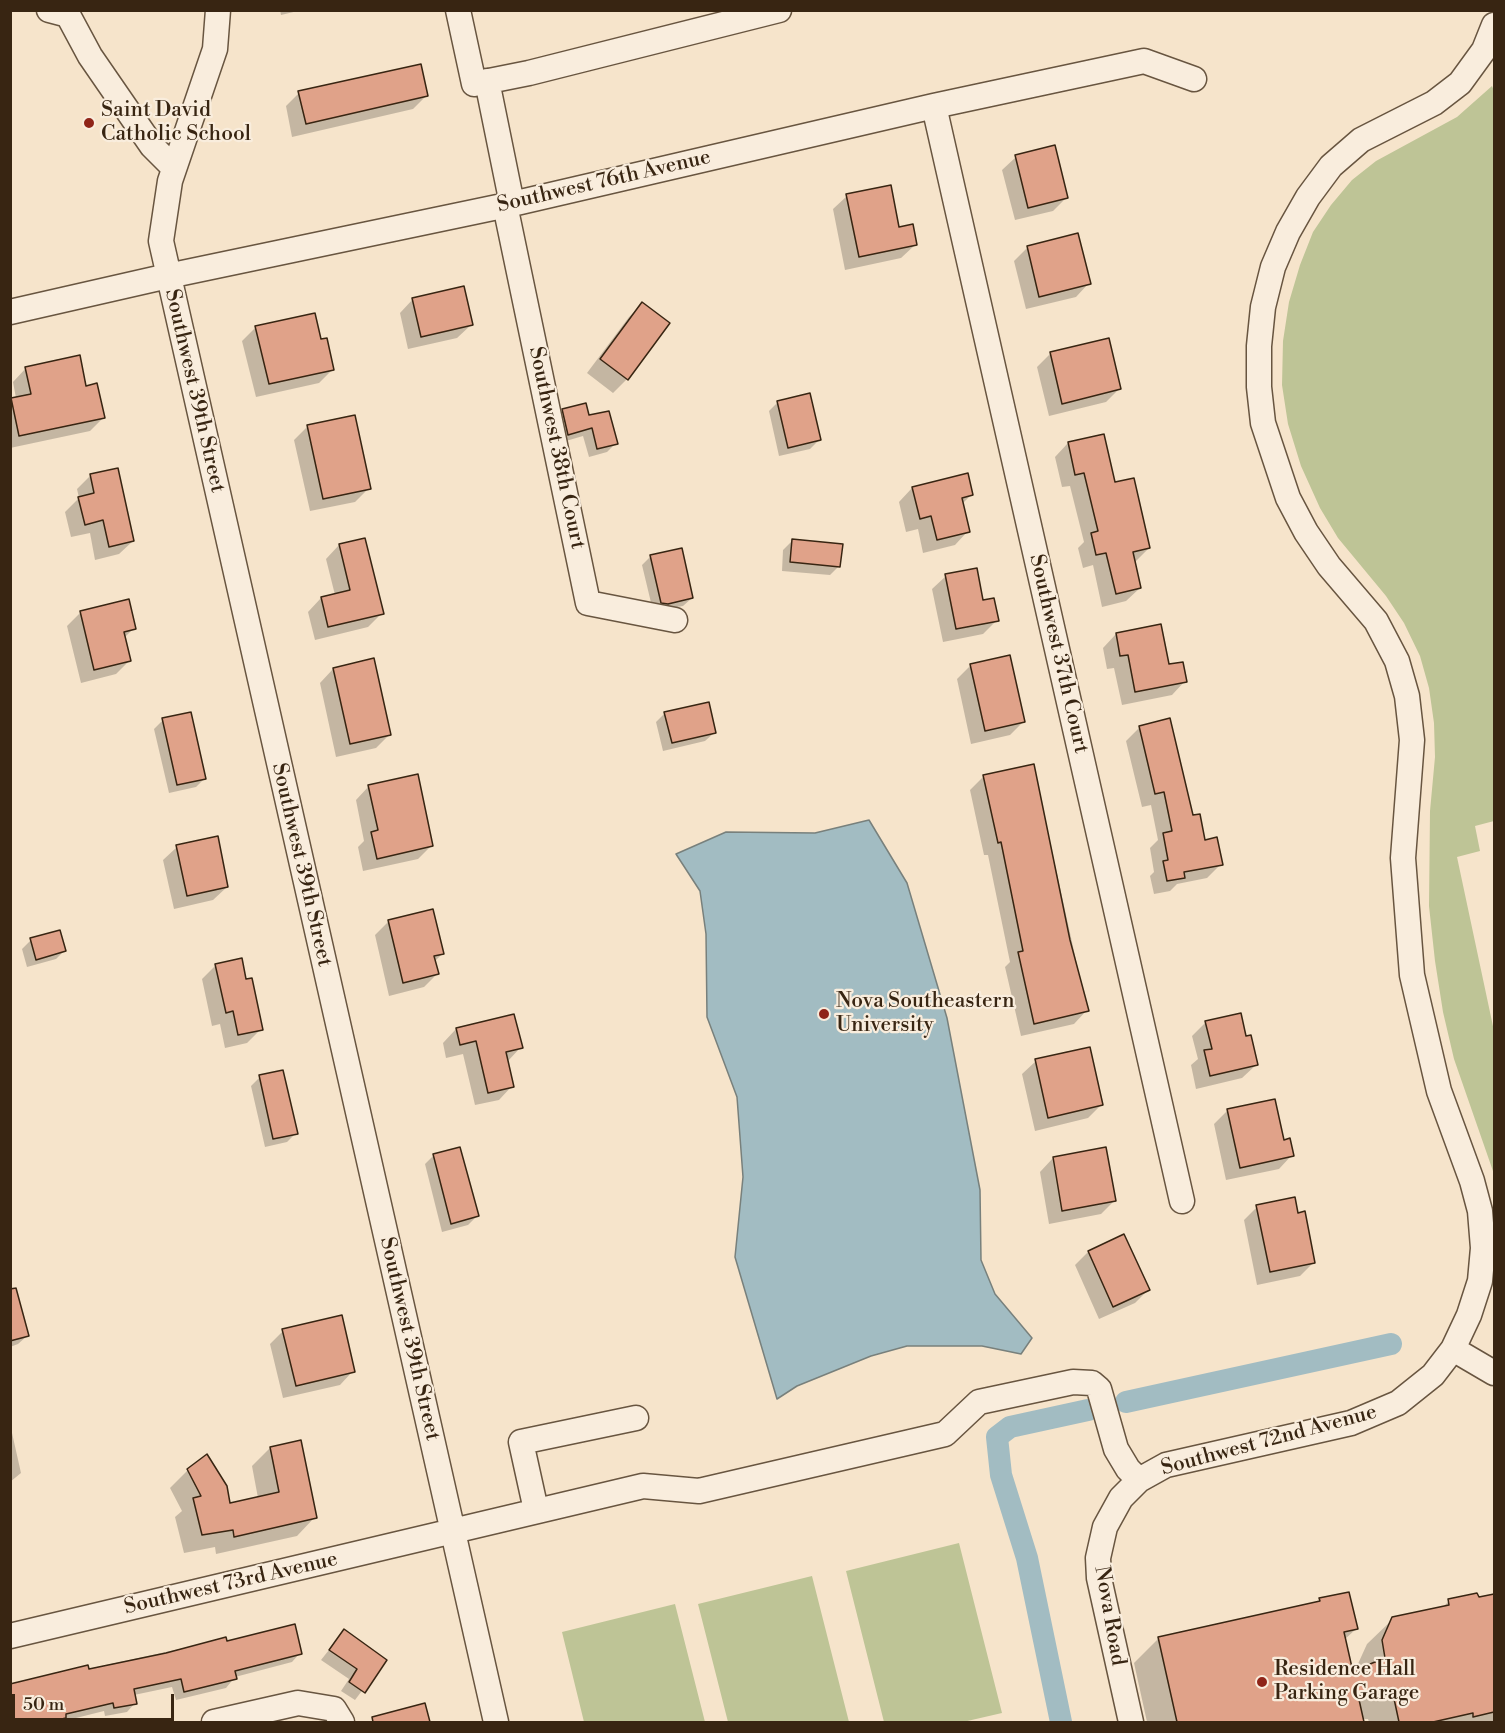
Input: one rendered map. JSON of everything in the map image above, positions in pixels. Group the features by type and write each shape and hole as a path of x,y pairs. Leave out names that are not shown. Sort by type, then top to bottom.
{"street":[{"path":"49,10 68,15 90,56 146,137 174,168"},
{"name":"Southwest 39th Street","path":"218,10 215,49 170,181 161,241 496,1722"},
{"path":"458,10 474,84 779,10"},
{"name":"Southwest 72nd Avenue","path":"1112,1511 1139,1480 1167,1465 1351,1423 1383,1411 1422,1385 1453,1349 1469,1316 1480,1281 1483,1248 1480,1211 1472,1181 1439,1092 1412,975 1403,858 1412,740 1407,696 1397,661 1376,621 1329,567 1306,532 1288,498 1263,423 1259,387 1259,346 1263,307 1273,267 1288,232 1308,196 1331,166 1361,140 1434,103 1460,83 1484,50 1494,26"},
{"name":"Southwest 76th Avenue","path":"10,312 168,276 509,205 934,106 1144,61 1194,79"},
{"path":"487,81 509,205"},
{"name":"Southwest 37th Court","path":"934,106 1182,1201"},
{"name":"Southwest 38th Court","path":"509,205 588,603 675,620"},
{"path":"1453,1349 1494,1373"},
{"name":"Southwest 73rd Avenue","path":"10,1636 643,1486 699,1491 924,1439 945,1434 979,1402 1079,1382 1092,1383 1099,1389 1116,1449 1128,1469 1139,1480"},
{"path":"536,1510 521,1442 636,1418"},
{"name":"Nova Road","path":"1112,1511 1105,1527 1100,1550 1099,1578 1131,1722"},
{"path":"214,1722 298,1703 338,1716"}],"green space":[{"path":"1492,86 1494,91 1494,821 1475,826 1480,851 1457,857 1494,1031 1494,1174 1454,1059 1443,1012 1435,961 1429,906 1430,811 1435,757 1434,723 1429,688 1420,656 1404,623 1386,596 1338,538 1320,508 1301,466 1288,424 1282,385 1283,341 1289,302 1313,232 1331,205 1352,180 1376,161 1457,117"},
{"path":"959,1543 1002,1713 963,1722 884,1722 846,1571"},
{"path":"812,1576 849,1722 728,1722 698,1604"},
{"path":"675,1604 705,1722 584,1722 562,1632"}],"water":[{"path":"869,820 907,883 947,1018 980,1190 981,1260 995,1294 1032,1338 1021,1354 982,1346 907,1346 871,1356 797,1386 777,1399 735,1257 743,1177 737,1097 707,1017 706,934 700,891 676,854 726,832 815,833"}],"building":[{"path":"421,64 428,96 306,124 298,91"},
{"path":"1055,145 1068,198 1028,208 1015,155"},
{"path":"891,185 899,227 913,224 917,245 859,257 846,194"},
{"path":"1078,233 1091,284 1039,297 1027,246"},
{"path":"464,286 473,325 421,337 412,298"},
{"path":"642,302 670,323 628,380 600,359"},
{"path":"315,313 321,339 327,338 334,370 269,384 255,326"},
{"path":"1109,338 1121,389 1062,404 1050,352"},
{"path":"80,355 86,386 97,383 105,418 19,436 11,398 31,394 25,367"},
{"path":"810,393 821,440 788,448 777,401"},
{"path":"586,403 589,415 609,411 618,444 597,449 592,428 568,435 562,409"},
{"path":"355,415 371,489 323,499 307,425"},
{"path":"1104,434 1115,482 1134,478 1150,548 1133,552 1141,588 1116,594 1106,553 1096,555 1091,533 1098,531 1084,473 1075,475 1068,442"},
{"path":"118,468 134,541 109,547 103,520 85,525 78,497 94,493 90,474"},
{"path":"968,473 973,495 962,498 970,532 937,540 931,516 920,519 912,487"},
{"path":"365,538 384,614 328,627 321,597 350,590 339,544"},
{"path":"792,539 843,544 840,567 790,562"},
{"path":"682,548 693,598 668,604 661,603 650,555"},
{"path":"977,568 983,600 994,598 999,621 956,629 945,574"},
{"path":"129,599 136,629 124,632 131,661 94,670 80,611"},
{"path":"1161,624 1169,664 1183,662 1187,682 1135,692 1128,655 1120,656 1116,633"},
{"path":"1010,655 1025,722 985,731 970,664"},
{"path":"374,658 391,735 350,744 333,668"},
{"path":"709,702 716,733 672,743 664,712"},
{"path":"191,712 206,779 177,785 162,718"},
{"path":"1170,718 1193,815 1200,814 1205,840 1217,837 1223,865 1184,872 1185,878 1167,881 1163,861 1168,860 1163,833 1172,831 1164,792 1155,794 1139,726"},
{"path":"1034,764 1070,940 1089,1011 1034,1024 1018,952 1023,951 1001,842 998,843 983,775"},
{"path":"418,774 433,846 377,859 371,832 378,830 368,785"},
{"path":"218,836 228,887 187,896 176,845"},
{"path":"433,909 444,954 434,956 439,974 403,983 388,920"},
{"path":"60,930 66,951 36,960 30,938"},
{"path":"242,958 246,979 252,978 263,1030 238,1035 233,1011 226,1013 215,964"},
{"path":"1241,1013 1246,1036 1251,1035 1258,1065 1210,1076 1204,1050 1212,1049 1205,1021"},
{"path":"514,1014 523,1048 506,1052 514,1087 488,1093 476,1041 460,1045 456,1028"},
{"path":"1090,1047 1103,1105 1048,1118 1035,1059"},
{"path":"283,1070 298,1134 273,1139 259,1075"},
{"path":"1275,1099 1284,1140 1290,1138 1294,1156 1240,1168 1227,1109"},
{"path":"460,1147 479,1216 451,1224 433,1154"},
{"path":"1106,1147 1116,1201 1062,1211 1053,1157"},
{"path":"1295,1197 1298,1213 1305,1211 1315,1263 1270,1272 1256,1205"},
{"path":"1124,1234 1150,1290 1113,1307 1088,1251"},
{"path":"16,1288 29,1336 10,1341 10,1289"},
{"path":"342,1315 355,1372 296,1386 282,1329"},
{"path":"301,1440 317,1518 234,1537 233,1530 202,1535 193,1498 201,1496 187,1469 207,1454 227,1486 230,1503 279,1492 270,1447"},
{"name":"Residence Hall Parking Garage","path":"1349,1592 1358,1629 1344,1632 1353,1672 1366,1666 1367,1671 1370,1664 1385,1658 1382,1640 1392,1617 1449,1605 1448,1599 1477,1593 1479,1597 1494,1594 1494,1712 1473,1717 1473,1713 1433,1722 1399,1722 1393,1694 1358,1695 1364,1722 1177,1722 1158,1637 1320,1601 1319,1598"},
{"path":"295,1624 302,1654 235,1671 237,1679 184,1692 181,1679 134,1689 137,1704 114,1708 113,1703 66,1714 66,1718 48,1722 10,1722 10,1684 88,1665 89,1669 166,1653 226,1637 227,1641"},
{"path":"344,1629 387,1660 365,1693 349,1682 357,1669 329,1650"},
{"path":"425,1703 430,1722 373,1722 372,1717"}],"waterway":[{"path":"1126,1402 1391,1344"},
{"path":"1061,1722 1027,1558 1001,1475 997,1437 1010,1427 1088,1410"}],"place":[{"name":"Saint David Catholic School","path":"89,123"},
{"name":"Nova Southeastern University","path":"824,1014"},
{"name":"Residence Hall Parking Garage","path":"1262,1682"}]}
